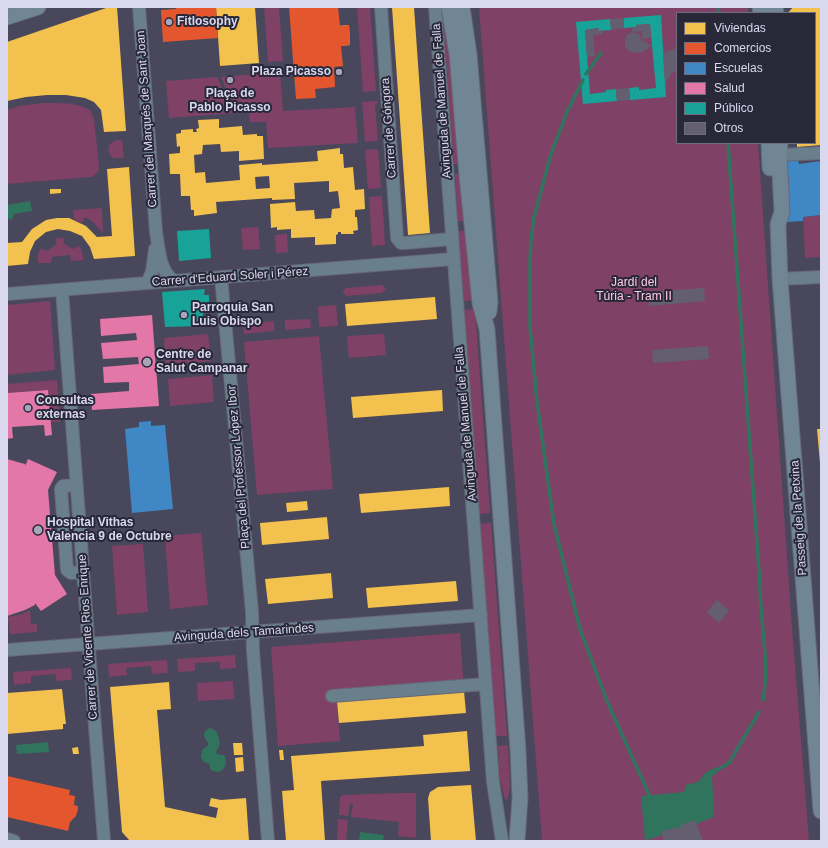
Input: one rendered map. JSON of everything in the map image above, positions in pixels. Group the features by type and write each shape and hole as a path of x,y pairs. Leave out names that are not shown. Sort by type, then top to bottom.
{"main road":[{"path":"7,18 38,7"},
{"name":"Avinguda de Manuel de Falla","path":"449,7 457,54 467,176 480,303 487,329"},
{"name":"Avinguda de Manuel de Falla","path":"462,7 469,54 490,294 487,329 518,739 520,798 517,841"},
{"name":"Passeig de la Petxina","path":"769,144 773,212 778,224"},
{"name":"Passeig de la Petxina","path":"780,149 782,212 778,224 780,280 818,728 821,811"}],"street":[{"name":"Carrer del Marqués de Sant Joan","path":"139,7 156,232 163,268 174,281"},
{"name":"Carrer de Góngora","path":"381,7 397,238 401,243 452,239"},
{"name":"Avinguda de Manuel de Falla","path":"435,7 493,782 502,841"},
{"path":"780,149 821,153"},
{"name":"Carrer del Marqués de Sant Joan","path":"147,283 153,267 156,232"},
{"name":"Carrer d'Eduard Soler i Pérez","path":"7,294 453,259"},
{"path":"780,280 821,277"},
{"name":"Plaça del Professor López Ibor","path":"221,278 254,632 253,651 268,841"},
{"name":"Carrer de Vicente Rios Enrique","path":"62,290 104,841"},
{"name":"Avinguda dels Tamarindes","path":"7,650 481,615"},
{"path":"332,696 486,684"},
{"path":"7,839 14,841"}],"green space":[{"path":"264,7 279,7 283,61 268,62"},
{"path":"357,7 370,7 376,91 363,92"},
{"path":"442,7 445,7 462,164 454,164"},
{"name":"Jardí del Túria - Tram II","path":"479,7 748,7 748,12 676,12 676,144 758,144 792,628 809,841 542,841"},
{"path":"280,72 283,111 355,107 358,143 268,148 266,122 250,122 249,112 237,113 221,77"},
{"path":"217,77 233,113 169,118 166,81"},
{"path":"377,101 377,104 375,105 378,141 365,142 362,102"},
{"path":"42,103 73,104 90,110 94,119 99,166 98,172 91,177 7,184 7,110 19,106"},
{"path":"116,140 122,140 124,158 113,158 109,153 109,146"},
{"path":"378,149 381,188 368,189 365,150"},
{"path":"455,174 463,174 469,221 458,221"},
{"path":"382,196 385,245 372,246 369,197"},
{"path":"102,208 103,233 93,222 85,217 82,223 74,219 73,210"},
{"path":"821,215 821,257 805,258 803,217"},
{"path":"258,227 260,249 243,250 241,228"},
{"path":"469,230 474,300 464,301 458,231"},
{"path":"287,234 288,252 276,253 275,235"},
{"path":"65,238 63,243 73,249 79,246 84,260 71,261 70,255 68,255 52,257 50,263 38,263 38,255 41,248 47,251 57,244 55,239"},
{"path":"382,285 386,289 382,293 346,296 343,292 346,288"},
{"path":"50,301 55,370 7,375 7,305"},
{"path":"336,305 338,326 319,327 318,307"},
{"path":"475,309 490,513 479,514 464,310"},
{"path":"310,319 311,328 285,330 285,320"},
{"path":"274,321 274,331 244,334 243,324"},
{"path":"208,334 211,361 166,365 164,338"},
{"path":"384,334 386,355 349,358 347,336"},
{"path":"319,336 333,489 257,495 244,342"},
{"path":"212,375 214,402 170,406 168,379"},
{"path":"57,380 60,422 51,422 48,390 7,393 7,384"},
{"path":"491,523 507,736 496,736 480,524"},
{"path":"201,533 208,605 170,609 165,536"},
{"path":"143,544 148,612 117,615 112,546"},
{"path":"30,610 31,624 37,624 37,632 10,634 8,617 22,614"},
{"path":"460,633 464,691 337,701 340,741 278,746 271,647"},
{"path":"235,655 236,668 220,669 220,662 195,663 195,671 178,672 177,659"},
{"path":"167,660 168,673 152,674 151,666 126,668 127,675 109,677 108,664"},
{"path":"71,668 72,680 56,681 56,674 31,676 31,683 14,685 13,672"},
{"path":"233,681 234,699 198,701 197,683"},
{"path":"508,745 510,788 507,800 505,799 500,779 498,746"},
{"path":"416,793 416,838 398,836 399,822 351,817 353,804 350,804 348,816 339,815 340,797 343,795"},
{"path":"338,819 348,820 346,841 337,841"}],"shaded area":[{"path":"30,201 32,211 14,214 12,220 7,218 7,205"},
{"path":"210,728 216,731 219,739 219,747 216,751 217,754 224,755 226,760 225,767 219,772 212,771 210,764 204,762 201,758 202,750 209,744 204,734 205,731"},
{"path":"48,742 49,752 17,754 16,745"},
{"path":"717,767 717,773 712,776 714,817 696,824 695,820 677,829 674,828 661,832 662,835 645,841 641,796 684,792 686,785 698,782 706,772"},
{"path":"360,832 384,835 383,841 359,841"}],"building: Viviendas":[{"path":"109,7 117,7 126,131 104,132 101,110 94,102 85,98 66,95 47,95 7,101 7,42"},
{"path":"216,7 255,7 259,63 220,66"},
{"path":"392,7 414,7 430,233 408,235"},
{"path":"793,7 821,7 821,145 797,147 797,144 816,144 816,12 789,12"},
{"path":"349,25 350,45 316,48 315,28"},
{"path":"219,119 219,128 242,126 243,135 257,134 257,136 263,136 264,159 239,161 239,151 221,152 220,144 203,145 202,154 194,155 195,173 205,172 206,183 240,180 239,165 318,161 317,151 340,148 340,154 343,154 344,168 353,167 355,190 364,189 365,209 355,210 358,230 353,231 354,234 341,234 341,232 338,232 336,235 336,244 315,245 315,237 291,238 291,229 277,230 277,227 271,228 270,204 295,202 296,211 314,210 315,219 331,218 332,209 340,208 338,191 329,192 329,181 294,183 295,199 272,200 272,198 216,202 217,213 194,216 194,210 191,210 190,196 181,196 180,174 170,174 169,154 180,153 180,146 177,147 176,134 181,133 181,130 193,129 193,132 197,132 196,129 199,128 198,120","holes":["269,176 270,188 256,189 255,177"]},
{"path":"129,167 135,256 94,259 90,247 82,236 70,231 58,229 46,232 35,241 30,252 28,264 7,266 7,243 22,242 32,229 46,220 69,218 86,226 97,237 112,236 107,169"},
{"path":"50,189 61,189 61,193 50,194"},
{"path":"435,297 437,319 347,326 345,304"},
{"path":"442,390 443,411 353,418 351,397"},
{"path":"817,429 821,429 821,463 820,463"},
{"path":"449,487 450,506 361,513 359,494"},
{"path":"307,501 308,510 287,512 286,503"},
{"path":"327,517 329,539 262,545 260,523"},
{"path":"331,573 333,598 268,604 265,579"},
{"path":"456,581 458,601 368,608 366,588"},
{"path":"169,682 171,709 157,710 165,807 216,818 218,808 209,806 211,798 221,800 246,798 249,841 130,841 122,832 110,687"},
{"path":"62,689 66,724 63,724 63,729 7,734 7,693"},
{"path":"464,691 466,713 339,723 337,701"},
{"path":"467,731 470,771 321,781 325,841 286,841 282,791 294,790 291,756 424,746 423,735"},
{"path":"233,743 242,743 243,755 234,755"},
{"path":"78,747 79,754 73,754 72,748"},
{"path":"279,750 283,750 284,760 280,760"},
{"path":"243,757 244,771 236,772 235,758"},
{"path":"471,785 476,841 431,841 428,798 430,792 438,787"}],"building: Comercios":[{"path":"176,7 216,7 218,38 163,42 161,10 176,9"},
{"path":"289,7 338,7 340,26 349,25 350,45 341,46 343,66 334,67 335,87 315,89 316,98 296,99"},
{"path":"7,776 70,790 69,795 75,796 74,805 78,806 78,809 76,816 70,822 68,831 7,817"}],"building: Escuelas":[{"path":"781,158 798,158 799,164 821,161 821,215 803,217 803,221 786,222"},
{"path":"151,421 151,426 165,425 173,509 132,513 125,429 139,427 139,422"}],"building: Salud":[{"name":"Centre de Salut Campanar","path":"152,315 159,406 92,410 91,394 129,391 129,382 104,383 103,367 139,364 138,357 103,359 101,343 137,340 136,333 101,336 100,319"},
{"name":"Consultas externas","path":"48,390 52,435 45,436 44,425 12,427 13,438 7,439 7,393"},
{"path":"7,459 25,464 25,466 28,459 57,472 48,490 55,575 67,594 41,611 35,603 35,605 25,610 7,616"}],"building: Público":[{"path":"661,15 666,97 630,100 629,88 639,87 639,90 656,88 650,24 624,28 624,18"},
{"path":"610,19 611,30 599,31 599,28 585,30 590,94 616,89 617,101 583,104 576,22"},
{"path":"209,229 211,258 179,261 177,231"},
{"name":"Parroquia San Luis Obispo","path":"205,289 204,295 209,295 209,303 204,303 202,326 165,327 162,292"}],"building: Otros":[{"path":"624,18 624,28 611,30 610,19"},
{"path":"650,24 651,38 642,39 642,31 632,32 632,27 636,27 636,25"},
{"path":"599,28 599,31 602,30 603,34 593,35 595,56 587,57 585,30"},
{"path":"632,32 639,34 641,40 651,45 642,52 637,53 628,51 625,47 625,38"},
{"path":"676,48 676,74 673,71 665,84 663,55 666,52"},
{"path":"629,88 630,100 617,101 616,89"},
{"path":"704,288 705,301 649,306 649,292"},
{"path":"708,346 709,359 653,363 652,350"},
{"path":"717,600 729,610 719,623 707,612"},
{"path":"695,820 703,841 664,841 661,832 675,828 677,829 681,825"}],"waterway":[{"path":"718,7 719,12"},
{"path":"586,74 601,53"},
{"path":"583,80 567,112 551,154 534,217 530,262 530,327 537,402 554,524 580,629 607,701 651,799"},
{"path":"728,144 765,657 765,685 763,700"},
{"path":"717,770 729,763 759,712"}],"place":[{"name":"Fitlosophy","path":"169,22"},
{"name":"Plaza Picasso","path":"339,72"},
{"name":"Plaça de Pablo Picasso","path":"230,80"},
{"name":"Parroquia San Luis Obispo","path":"184,315"},
{"name":"Centre de Salut Campanar","path":"147,362"},
{"name":"Consultas externas","path":"28,408"},
{"name":"Hospital Vithas Valencia 9 de Octubre","path":"38,530"}]}
